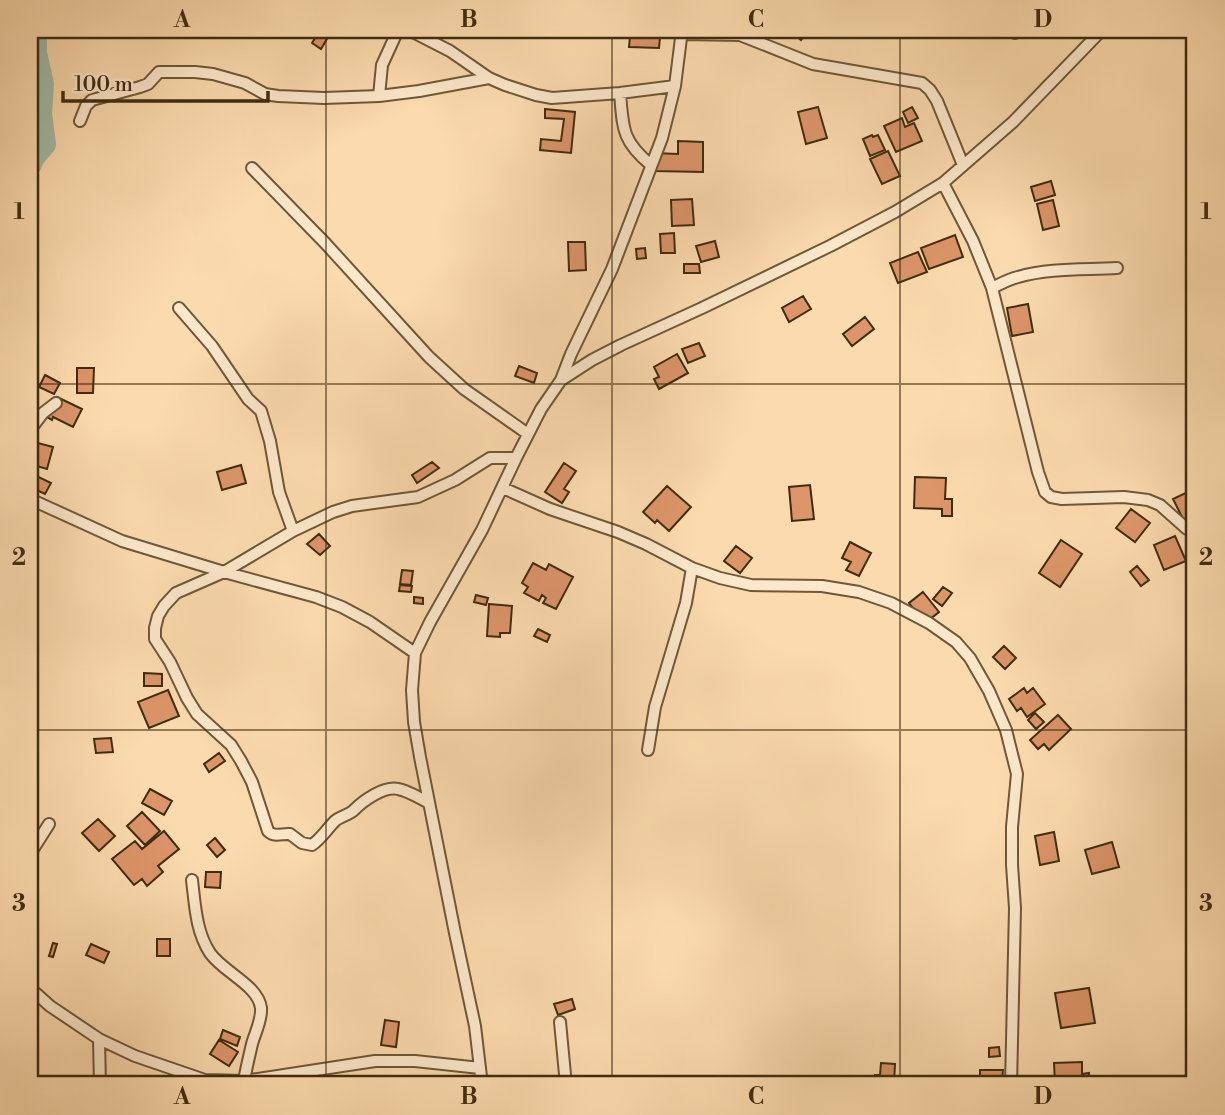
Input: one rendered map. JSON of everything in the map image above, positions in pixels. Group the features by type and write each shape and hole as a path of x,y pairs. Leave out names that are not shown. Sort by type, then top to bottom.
{"street":[{"path":"379,96 382,65 398,30"},
{"path":"409,30 450,51 489,78 536,95 552,98 675,86"},
{"path":"561,380 621,345 830,246 943,183 1013,122 1101,30"},
{"path":"482,1085 475,1026 414,722 412,691 415,653 482,530 541,409 561,380 612,269 662,138 689,32 740,35 813,64 922,83 936,101 963,165"},
{"path":"80,121 86,106 93,100 148,84 159,72 213,74 233,78 265,94 324,98 379,96 489,78"},
{"path":"620,93 624,133 638,155 651,165"},
{"path":"252,168 429,357 464,389 528,434"},
{"path":"943,183 973,240 992,288 1045,492 1051,497 1062,499 1124,496 1148,500 1160,505 1186,529"},
{"path":"992,288 1016,277 1117,268"},
{"path":"179,308 212,346 248,399 261,411 270,441 279,492 293,531"},
{"path":"30,430 56,403"},
{"path":"429,803 398,789 387,790 341,817 312,845 302,843 290,834 271,834 252,782 241,761 231,745 197,714 155,639 158,616 176,593 224,572 293,531 333,512 352,506 418,497 455,480 490,458 516,458"},
{"path":"502,488 550,509 628,536 692,568 720,578 751,586 822,586 859,592 891,603 956,642 970,658 989,691 1006,730 1017,774 1012,827 1015,908 1011,1085"},
{"path":"30,499 122,541 316,597 342,607 370,622 415,653"},
{"path":"648,750 654,707 686,603 692,568"},
{"path":"30,854 49,824"},
{"path":"192,880 201,935 209,951 217,962 240,979 259,999 261,1014 244,1081"},
{"path":"30,988 50,1006 99,1039 135,1056 205,1080 244,1081 375,1060 480,1068"},
{"path":"560,1022 566,1085"},
{"path":"99,1039 100,1085"}],"building":[{"path":"320,30 331,32 321,49 312,43"},
{"path":"789,30 809,30 801,40"},
{"path":"630,36 660,37 659,48 629,47"},
{"path":"818,107 827,138 806,144 798,112"},
{"path":"912,107 918,118 908,123 903,112"},
{"path":"545,109 575,112 571,153 540,150 541,139 561,141 564,119 545,118"},
{"path":"902,118 905,127 914,123 922,141 896,152 884,126"},
{"path":"878,135 885,150 870,156 863,139"},
{"path":"678,141 703,142 703,172 655,171 655,153 678,154"},
{"path":"888,151 900,176 882,184 870,159"},
{"path":"1051,181 1055,195 1035,201 1031,187"},
{"path":"692,199 694,225 672,226 671,200"},
{"path":"1053,200 1059,226 1043,230 1037,204"},
{"path":"674,233 675,253 661,253 660,234"},
{"path":"955,235 963,257 929,269 921,248"},
{"path":"715,241 719,257 701,262 696,246"},
{"path":"568,242 585,242 586,270 569,271"},
{"path":"645,248 646,258 637,259 636,249"},
{"path":"918,252 927,272 898,283 890,263"},
{"path":"684,264 699,264 700,273 684,273"},
{"path":"803,296 811,309 789,322 782,308"},
{"path":"1028,304 1033,332 1012,336 1007,308"},
{"path":"865,317 874,329 852,346 843,334"},
{"path":"699,343 705,356 688,363 682,349"},
{"path":"677,354 688,373 659,389 654,379 659,377 654,367"},
{"path":"519,366 537,373 534,383 515,376"},
{"path":"77,368 94,368 93,393 77,393"},
{"path":"45,375 60,383 54,394 39,387"},
{"path":"57,397 82,409 73,427 53,417 52,420 47,417"},
{"path":"30,441 53,447 47,469 30,464"},
{"path":"432,462 439,468 417,483 412,475"},
{"path":"564,463 576,471 564,489 569,492 562,503 545,492"},
{"path":"241,465 246,483 222,490 217,472"},
{"path":"30,473 51,483 45,494 30,487"},
{"path":"915,477 946,478 945,499 952,499 952,516 942,516 942,509 914,508"},
{"path":"810,485 814,519 792,521 789,487"},
{"path":"667,486 691,507 669,531 643,512"},
{"path":"1192,490 1195,496 1195,523 1187,527 1173,499"},
{"path":"1131,509 1150,523 1135,542 1116,528"},
{"path":"319,534 330,546 320,555 307,544"},
{"path":"1175,536 1186,561 1164,570 1154,545"},
{"path":"1061,540 1082,554 1060,587 1039,573"},
{"path":"850,542 871,553 859,576 846,570 851,562 842,558"},
{"path":"736,546 752,558 740,573 724,561"},
{"path":"533,563 546,570 549,564 573,577 556,609 543,603 546,598 542,595 539,601 524,593 528,587 522,583"},
{"path":"1137,566 1149,580 1141,586 1130,572"},
{"path":"402,570 413,571 411,585 400,584"},
{"path":"400,585 412,586 411,592 399,591"},
{"path":"943,587 952,593 942,606 933,599"},
{"path":"923,592 939,612 925,623 909,603"},
{"path":"476,595 488,598 486,605 474,602"},
{"path":"414,597 423,598 423,604 414,603"},
{"path":"489,604 512,606 510,633 500,633 500,637 487,636"},
{"path":"538,629 550,635 547,642 534,636"},
{"path":"1004,646 1016,658 1005,669 993,657"},
{"path":"144,673 162,674 162,686 144,686"},
{"path":"1024,688 1027,693 1033,688 1045,704 1027,717 1021,708 1017,711 1009,699"},
{"path":"168,690 179,716 149,728 138,702"},
{"path":"1035,713 1044,722 1036,729 1028,720"},
{"path":"1058,715 1071,729 1049,750 1044,744 1038,749 1030,740"},
{"path":"111,738 113,752 96,753 94,739"},
{"path":"219,753 225,761 209,772 204,764"},
{"path":"150,789 172,801 164,815 142,803"},
{"path":"142,812 160,831 145,845 127,826"},
{"path":"98,819 115,836 99,851 82,833"},
{"path":"164,831 179,849 158,866 163,872 147,886 142,879 134,885 112,859 135,841 142,849"},
{"path":"1054,832 1059,861 1040,865 1035,836"},
{"path":"215,838 225,850 217,857 207,845"},
{"path":"1112,842 1119,867 1092,874 1085,850"},
{"path":"206,872 221,872 220,888 205,887"},
{"path":"157,939 170,939 170,956 157,956"},
{"path":"53,943 57,944 53,957 49,956"},
{"path":"91,944 109,952 104,963 86,955"},
{"path":"1089,988 1095,1023 1061,1028 1055,993"},
{"path":"572,999 575,1009 558,1015 554,1004"},
{"path":"385,1020 399,1022 396,1047 381,1045"},
{"path":"223,1030 240,1037 237,1046 220,1039"},
{"path":"219,1040 238,1052 229,1066 210,1054"},
{"path":"999,1047 1000,1056 989,1057 989,1048"},
{"path":"1082,1062 1082,1074 1089,1073 1089,1085 1055,1085 1054,1063"},
{"path":"881,1063 895,1064 894,1083 874,1082 875,1075 880,1075"},
{"path":"980,1070 1003,1070 1002,1080 980,1080"}],"waterway":[{"path":"30,164 44,144 40,114 42,84 35,53 35,30"}]}
